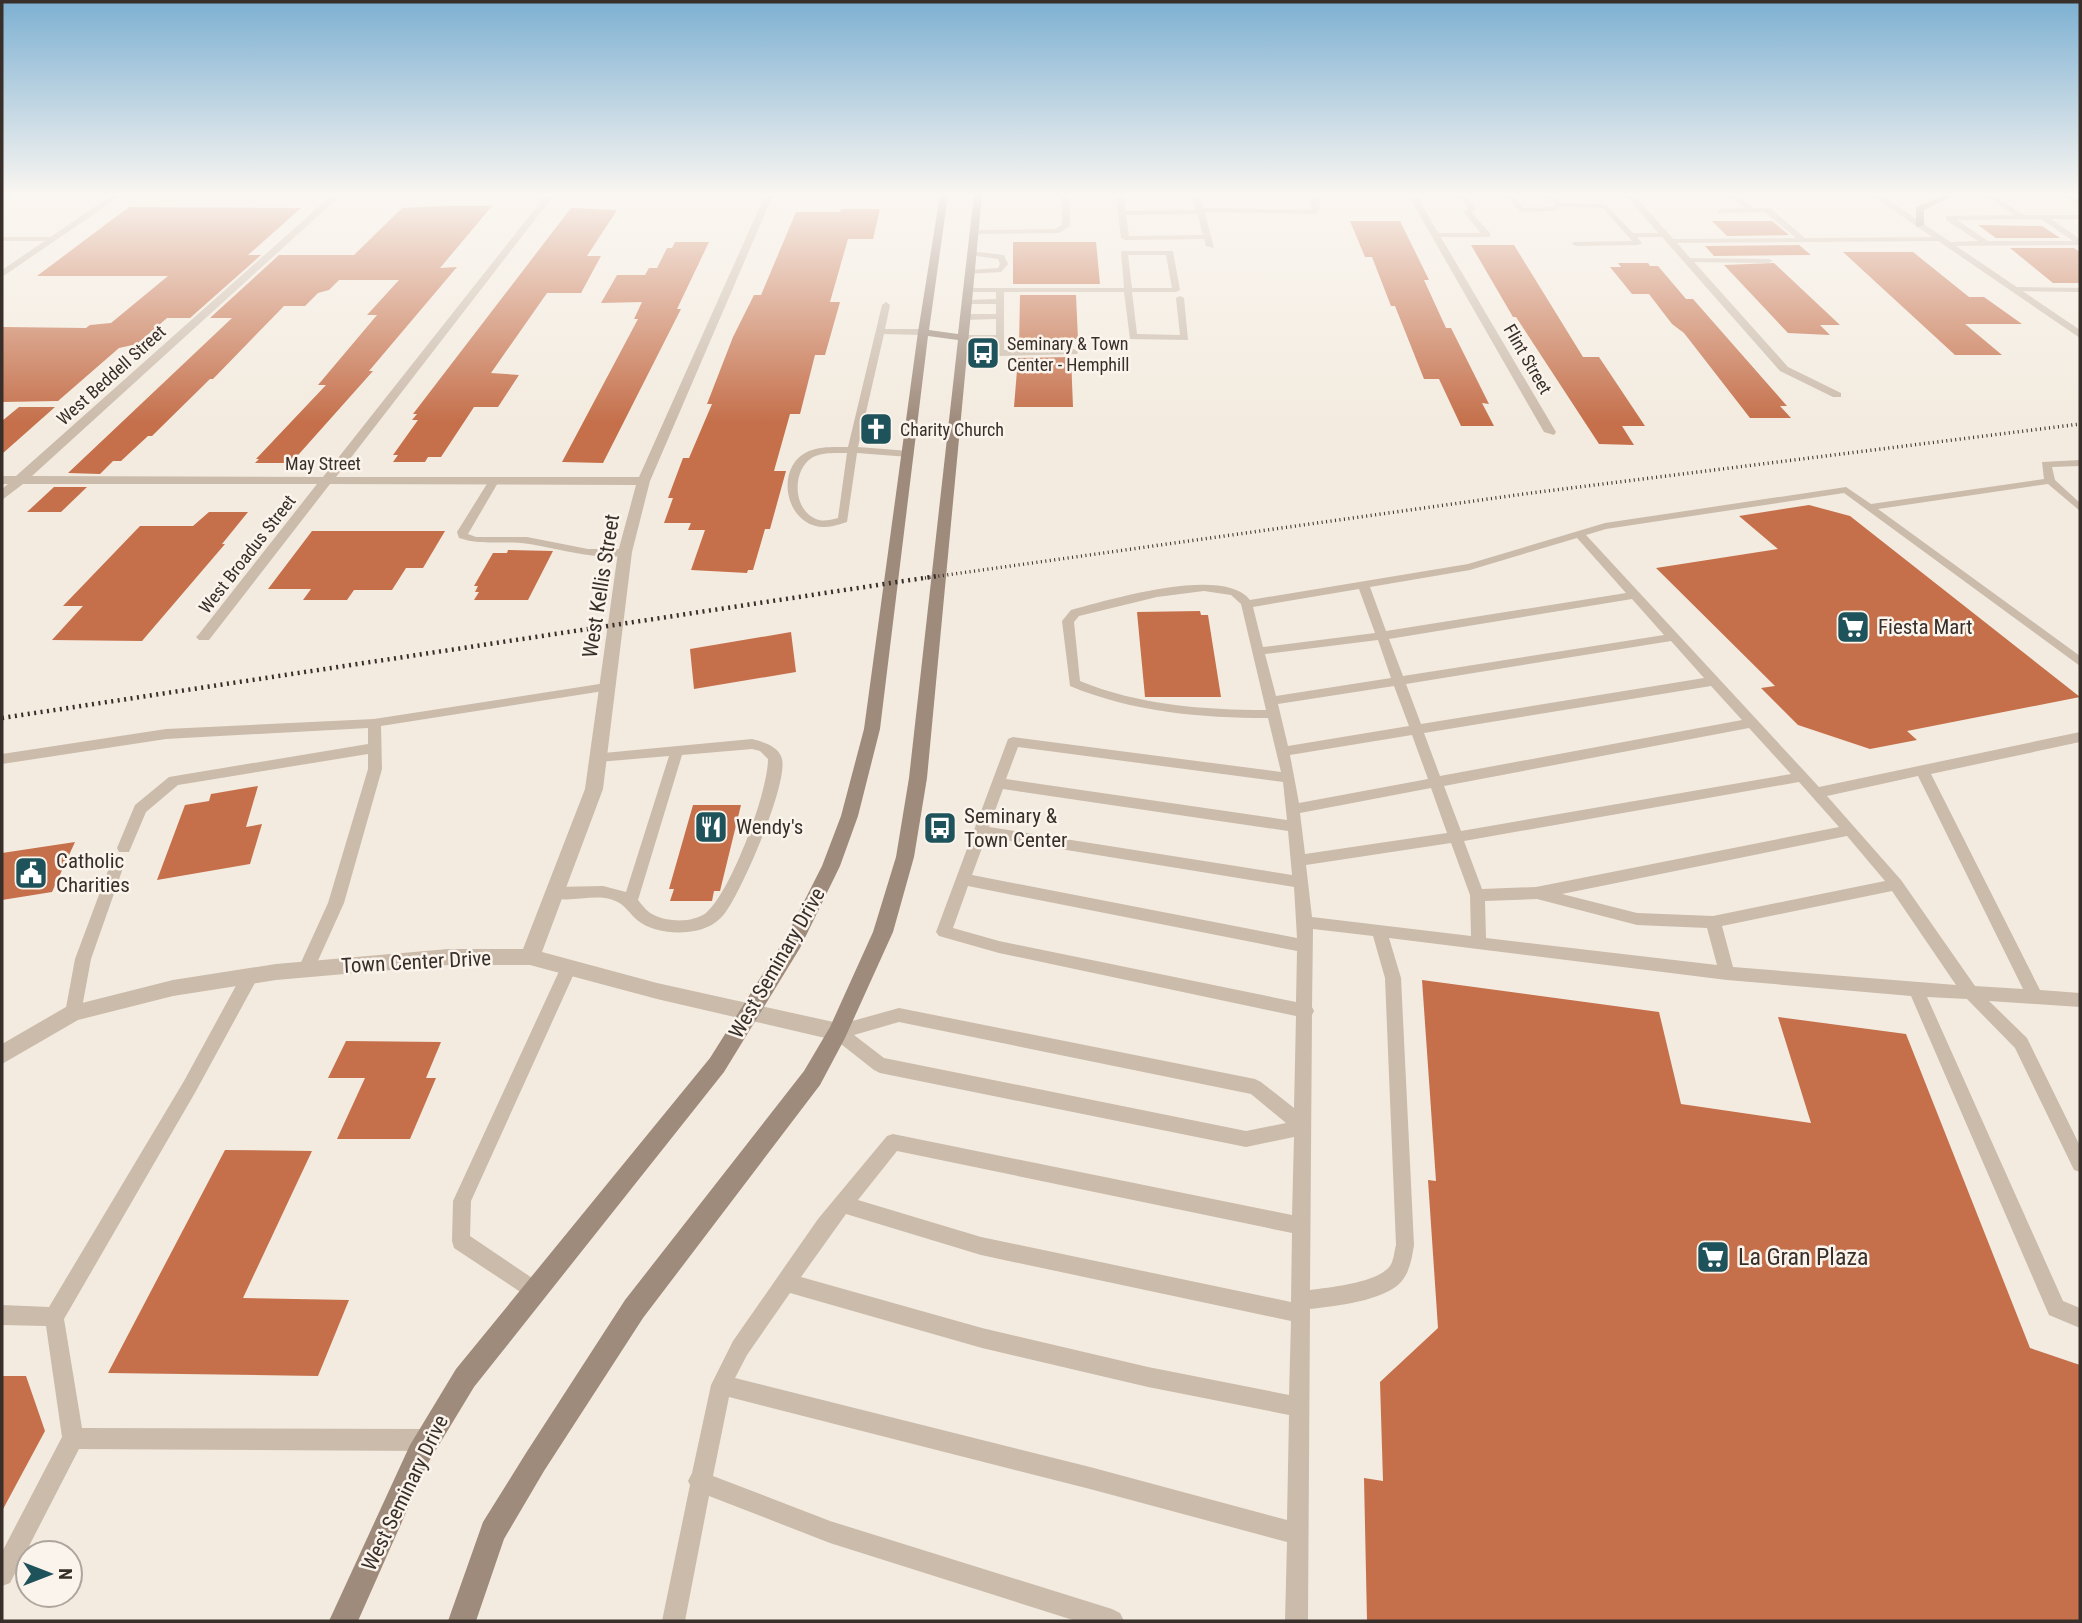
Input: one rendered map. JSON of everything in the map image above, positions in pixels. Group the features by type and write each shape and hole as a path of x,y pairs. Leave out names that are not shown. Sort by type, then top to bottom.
{"main road":[{"name":"West Seminary Drive","path":"343,1621 427,1440 465,1378 717,1065 752,1013 815,900 840,843 859,786 872,729 932,271"},
{"path":"462,1621 493,1532 542,1451 634,1309 812,1078 838,1032 883,932 905,857 918,778 970,272"},
{"path":"923,332 964,338"}],"street":[{"name":"West Beddell Street","path":"2,496 253,271"},
{"name":"West Broadus Street","path":"204,637 491,271"},
{"name":"West Kellis Street","path":"530,957 594,789 625,552 644,481 736,271"},
{"name":"Flint Street","path":"1457,271 1550,432"},
{"path":"1697,271 1784,369 1837,395"},
{"path":"1987,271 2080,335"},
{"name":"May Street","path":"2,480 644,481"},
{"name":"Town Center Drive","path":"2,1055 73,1013 173,988 250,976 448,957 530,957 838,1032"}],"lane":[{"path":"970,272 998,271"},
{"path":"1126,271 1133,337 1185,338 1180,298"},
{"path":"968,290 1176,290 1173,271"},
{"path":"2014,289 2080,290"},
{"path":"1000,290 1000,354 1074,352"},
{"path":"967,302 1000,301"},
{"path":"886,305 852,452 843,520 816,523 806,520 797,510 792,480 801,459 813,453 852,452 909,454"},
{"path":"965,317 1000,316"},
{"path":"879,331 923,332"},
{"path":"964,338 1000,337"},
{"path":"2080,463 2046,464 2050,481 2080,508"},
{"path":"494,481 462,532 463,536 475,540 527,540 588,552 625,552"},
{"path":"1869,507 2050,481"},
{"path":"1247,604 1470,567 1605,526 1846,490 2080,662"},
{"path":"1579,534 1802,777 1896,884 1970,992 2021,1043 2080,1164"},
{"path":"1363,584 1458,837 1477,895 1479,943"},
{"path":"1275,715 1226,715 1136,701 1105,695 1074,682 1068,621 1075,613 1138,597 1218,588 1235,592 1247,604 1272,701 1284,751 1306,922 1297,1621"},
{"path":"1259,651 1382,636 1635,595"},
{"path":"1272,701 1674,637"},
{"path":"1284,751 1714,681"},
{"path":"2,759 166,734 374,723 606,687"},
{"path":"306,970 335,903 375,769 374,723"},
{"path":"1292,809 1753,723"},
{"path":"1816,793 2080,737"},
{"path":"1289,778 1013,742 944,932 999,947 1306,1011"},
{"path":"555,893 615,894 630,902 639,915 659,924 685,925 709,920 722,907 733,887 775,775 775,758 765,748 752,744 598,757"},
{"path":"124,848 140,808 174,781 374,748"},
{"path":"630,902 677,750"},
{"path":"1922,771 2035,996"},
{"path":"1298,861 1458,837 1802,777"},
{"path":"998,783 1295,827"},
{"path":"1477,895 1536,893 1850,830"},
{"path":"981,831 1301,881"},
{"path":"73,1013 83,958 116,868"},
{"path":"963,880 1306,946"},
{"path":"1536,893 1637,919 1713,922 1896,884"},
{"path":"1306,922 1727,973 1916,990 2080,1000"},
{"path":"1713,922 1727,973"},
{"path":"842,1204 981,1246 1302,1308 1392,1280 1401,1266 1405,1245 1393,978 1379,931"},
{"path":"534,1291 461,1241 462,1201 569,967"},
{"path":"2,1575 73,1438 54,1317 190,1086 250,976"},
{"path":"1916,990 2056,1308 2080,1318"},
{"path":"838,1032 899,1015 1242,1084 1255,1087 1304,1127"},
{"path":"838,1032 880,1065 1246,1139 1304,1127"},
{"path":"673,1621 699,1480 721,1385 740,1348 786,1282 842,1204 892,1142 1303,1226"},
{"path":"786,1282 982,1338 1148,1377 1300,1407"},
{"path":"2,1315 54,1317"},
{"path":"721,1385 1299,1534"},
{"path":"73,1438 427,1440"},
{"path":"699,1480 830,1532 1112,1621"}],"building":[{"path":"44,271 243,271 190,318 167,318 137,344 119,348 58,401 2,402 2,327 86,328 90,325 111,323 168,276 37,276"},
{"path":"262,271 454,271 369,371 373,371 291,463 255,463 326,385 318,385 377,315 367,315 399,280 339,280 329,290 318,293 305,306 284,306 213,379 121,461 113,461 100,474 68,473 232,318 210,318"},
{"path":"523,271 593,271 581,293 547,293 491,373 519,375 498,407 474,407 441,457 428,457 425,462 393,462 398,455 393,455 418,420 412,420 417,414 413,414"},
{"path":"647,271 695,271 677,309 681,309 603,463 562,462 638,319 634,319 642,302 601,303 617,275 645,275"},
{"path":"771,271 839,271 830,302 840,302 825,355 815,355 800,414 790,414 774,471 786,471 770,529 765,529 753,570 748,570 747,573 691,570 705,530 688,530 691,523 664,523 673,498 668,498 683,458 689,458 712,404 707,404 733,337 754,295 761,295"},
{"path":"1013,271 1099,271 1100,284 1013,284"},
{"path":"1377,271 1424,271 1429,280 1424,280 1446,328 1451,328 1489,404 1482,403 1494,426 1461,426 1439,379 1424,379 1395,306 1391,306"},
{"path":"1486,271 1530,271 1583,357 1599,357 1645,426 1622,426 1634,445 1599,444 1516,317 1513,317"},
{"path":"1613,271 1662,271 1686,299 1693,299 1787,406 1780,406 1791,418 1750,418 1684,333 1672,324 1649,294 1632,294"},
{"path":"1729,271 1782,271 1840,325 1820,325 1830,335 1788,333"},
{"path":"1863,271 1936,271 1969,297 1984,297 2022,324 1965,324 2002,355 1955,355"},
{"path":"2038,271 2080,271 2080,283 2053,283"},
{"path":"1020,295 1076,295 1078,339 1071,339 1071,346 1019,347"},
{"path":"1071,357 1073,407 1014,407 1018,358"},
{"path":"19,407 55,407 2,454 2,421"},
{"path":"54,487 87,487 61,512 27,512"},
{"name":"Fiesta Mart","path":"1809,505 1850,516 2080,697 1907,731 1917,740 1870,749 1798,725 1761,688 1775,686 1656,568 1778,549 1739,516"},
{"path":"209,512 248,512 222,544 225,544 142,641 52,640 83,606 63,606 140,526 193,526"},
{"path":"312,531 445,531 423,568 406,568 392,590 354,590 347,600 303,600 311,589 268,589"},
{"path":"508,550 553,551 528,600 474,600 479,592 475,592 478,586 474,586 493,553 507,553"},
{"path":"1200,611 1201,615 1208,615 1221,697 1145,697 1137,612"},
{"path":"791,632 796,672 694,689 690,649"},
{"path":"258,786 246,827 262,824 250,864 157,880 185,805 209,801 211,794"},
{"name":"Wendy's","path":"693,805 741,805 720,891 714,891 712,901 670,901 674,889 669,889"},
{"name":"Catholic Charities","path":"75,842 52,892 2,900 2,853"},
{"name":"La Gran Plaza","path":"1422,980 1659,1012 1681,1104 1811,1123 1778,1017 1906,1034 2030,1348 2080,1365 2080,1621 1367,1621 1364,1478 1383,1481 1380,1382 1438,1328 1428,1180 1436,1181"},
{"path":"346,1041 441,1042 426,1078 436,1078 410,1139 337,1139 365,1078 328,1078"},
{"path":"225,1150 312,1151 243,1298 349,1300 318,1376 108,1373"},
{"path":"2,1376 26,1376 45,1431 2,1511"}],"railway":[{"path":"925,578 1531,493 2080,424"},
{"path":"2,718 937,576"}],"place":[{"name":"Seminary & Town Center - Hemphill","path":"983,353"},
{"name":"Charity Church","path":"876,429"},
{"name":"Fiesta Mart","path":"1853,627"},
{"name":"Wendy's","path":"711,827"},
{"name":"Seminary & Town Center","path":"940,828"},
{"name":"Catholic Charities","path":"31,873"},
{"name":"La Gran Plaza","path":"1713,1257"}]}
